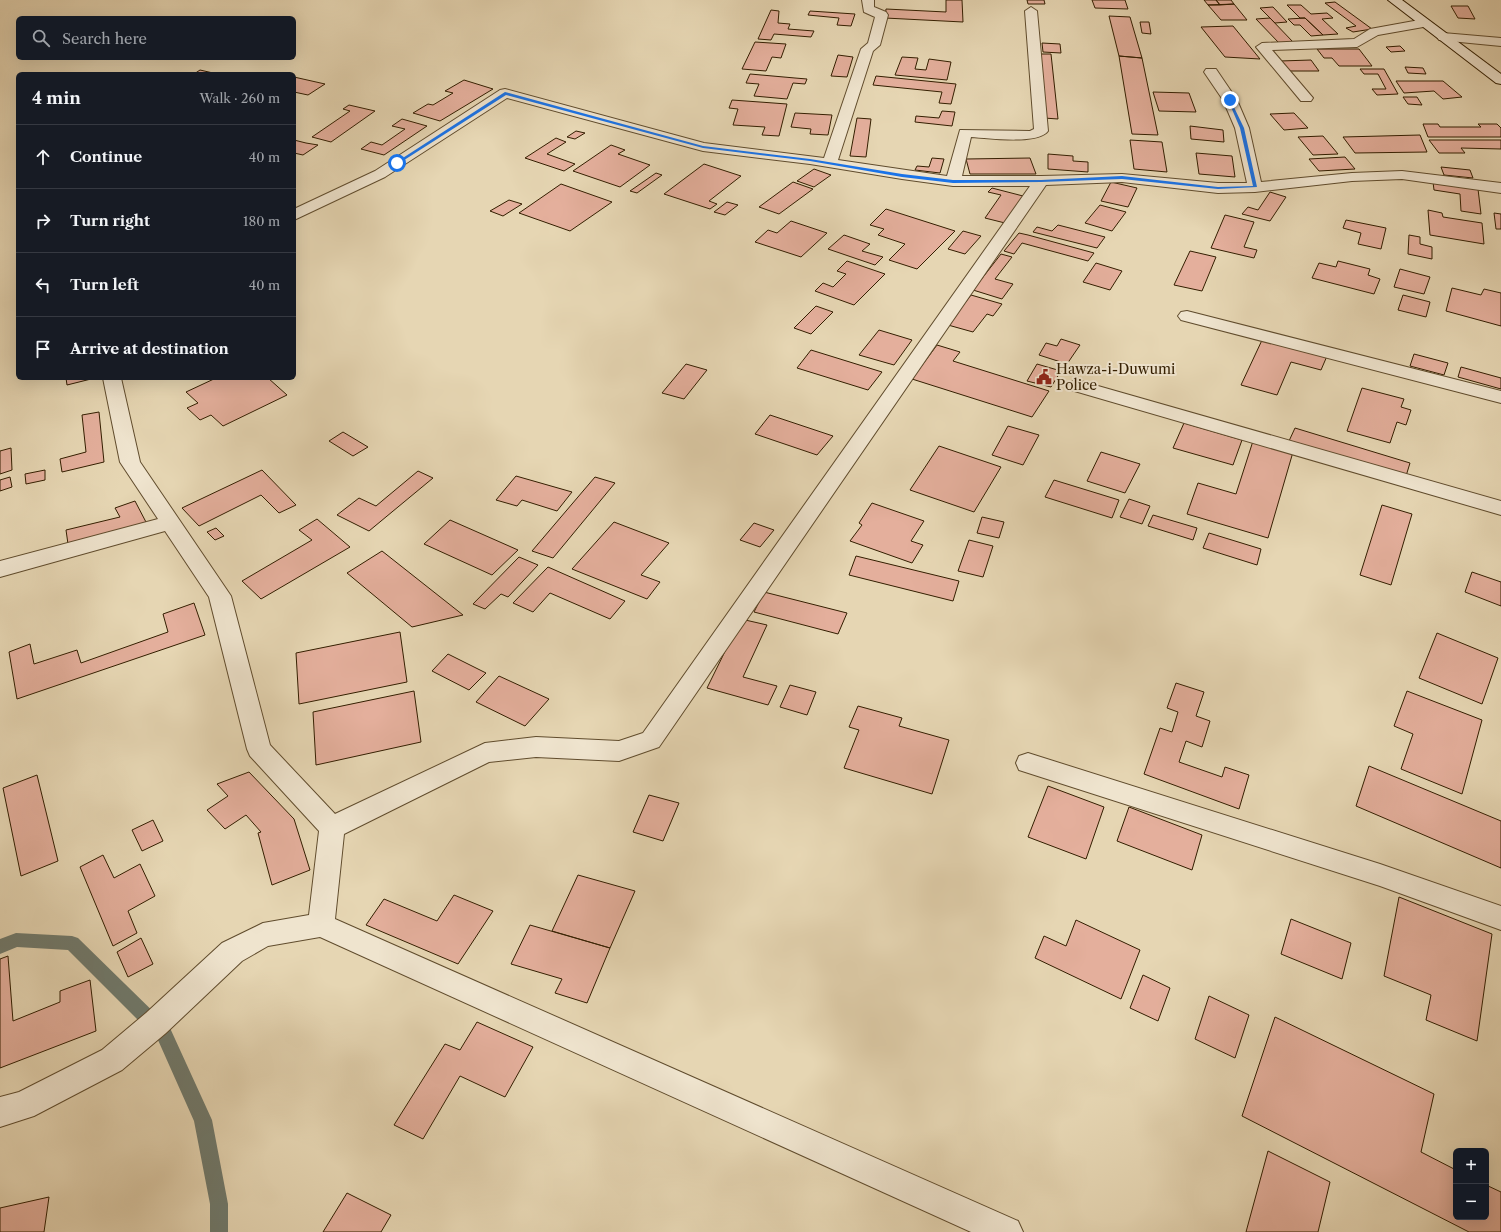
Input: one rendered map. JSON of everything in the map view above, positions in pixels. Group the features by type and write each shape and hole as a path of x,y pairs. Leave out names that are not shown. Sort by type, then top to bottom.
{"street":[{"path":"830,163 867,49 874,44 882,15 868,9 868,0"},
{"path":"1394,0 1501,80"},
{"path":"953,181 965,133 1032,135 1041,131 1031,11"},
{"path":"1306,98 1262,47 1358,43 1374,32 1425,23"},
{"path":"1443,37 1501,42"},
{"path":"1211,72 1230,100 1242,128 1255,187"},
{"path":"296,214 380,174 505,93 703,147 830,163 902,175 953,181 1041,181 1122,178 1218,188 1255,187 1352,177 1402,176 1501,188"},
{"path":"332,828 485,753 536,747 619,751 651,740 1041,181"},
{"path":"1187,316 1501,397"},
{"path":"112,380 130,462 220,596 259,748 332,828 321,925"},
{"path":"1077,386 1501,508"},
{"path":"0,569 170,522"},
{"path":"1028,763 1380,875 1501,918"},
{"path":"0,1112 23,1106 112,1060 156,1023 232,952 263,935 321,925 1007,1232"}],"building":[{"path":"946,0 962,0 963,22 885,18 886,9 946,12"},
{"path":"1027,0 1044,0 1045,4 1028,4"},
{"path":"1092,0 1125,0 1128,9 1095,8"},
{"path":"1204,0 1216,0 1220,5 1208,5"},
{"path":"1216,0 1231,0 1234,4 1220,5"},
{"path":"1335,2 1372,29 1353,32 1346,28 1356,26 1325,3"},
{"path":"1234,4 1247,20 1221,20 1208,5"},
{"path":"1287,5 1301,5 1311,14 1327,13 1333,18 1322,19 1338,34 1323,35 1305,18 1300,18"},
{"path":"1451,6 1468,6 1475,19 1458,18"},
{"path":"1273,7 1287,22 1275,23 1260,8"},
{"path":"771,10 779,11 778,23 790,24 788,29 814,31 811,37 774,34 771,40 758,39"},
{"path":"810,11 855,14 851,26 837,25 839,18 808,15"},
{"path":"1109,16 1130,17 1142,58 1119,56"},
{"path":"1270,18 1293,42 1279,43 1256,19"},
{"path":"1305,18 1323,35 1311,36 1300,25 1294,25 1288,19"},
{"path":"1140,22 1149,22 1151,34 1142,33"},
{"path":"1233,26 1260,59 1225,57 1201,27"},
{"path":"755,42 786,44 781,58 772,57 766,71 742,69"},
{"path":"1042,43 1060,44 1061,53 1043,52"},
{"path":"1400,46 1405,51 1391,52 1386,47"},
{"path":"1317,49 1359,49 1372,66 1339,66 1332,58 1324,58"},
{"path":"1038,54 1051,54 1058,119 1044,118"},
{"path":"838,55 853,57 847,77 831,76"},
{"path":"1119,56 1142,58 1158,135 1132,134"},
{"path":"902,57 918,58 915,69 926,70 929,59 951,62 947,80 895,75"},
{"path":"1311,60 1319,71 1287,71 1280,61"},
{"path":"1405,67 1423,68 1426,74 1408,73"},
{"path":"1360,69 1384,69 1398,94 1377,95 1372,89 1386,89 1378,74 1364,74"},
{"path":"200,70 209,72 197,72"},
{"path":"750,74 807,79 805,84 793,83 787,99 754,96 759,84 746,83"},
{"path":"876,76 956,84 951,104 939,103 942,92 873,85"},
{"path":"296,77 325,84 308,95 296,92"},
{"path":"464,80 493,89 440,121 413,113 428,104 433,105 453,93 445,91"},
{"path":"1396,81 1443,81 1462,97 1443,99 1434,91 1404,93"},
{"path":"1153,92 1189,93 1196,112 1159,111"},
{"path":"1403,97 1417,97 1422,105 1408,104"},
{"path":"732,100 787,104 779,136 762,135 765,127 733,125 738,109 729,108"},
{"path":"349,105 375,111 331,142 312,137 350,111 343,109"},
{"path":"942,111 955,112 952,126 915,122 916,116 939,118"},
{"path":"795,113 832,115 828,135 810,134 811,129 791,127"},
{"path":"1294,113 1308,128 1284,130 1270,114"},
{"path":"857,118 871,119 866,157 850,156"},
{"path":"402,119 427,126 384,155 361,149 371,142 382,145 405,129 392,126"},
{"path":"1423,124 1438,124 1440,127 1481,127 1478,124 1497,124 1501,128 1501,137 1428,137"},
{"path":"1190,126 1223,130 1224,142 1191,139"},
{"path":"576,131 585,133 575,139 567,137"},
{"path":"1420,135 1427,152 1355,153 1343,137"},
{"path":"1323,136 1338,154 1313,155 1298,137"},
{"path":"556,138 566,142 547,154 575,164 564,171 525,158"},
{"path":"296,140 318,145 303,155 296,153"},
{"path":"1130,140 1162,142 1167,172 1134,169"},
{"path":"1429,140 1501,140 1501,149 1461,148 1465,153 1439,153"},
{"path":"611,145 625,150 618,154 650,165 620,187 573,171"},
{"path":"1196,153 1232,156 1235,177 1199,174"},
{"path":"1048,154 1073,156 1073,161 1088,162 1088,172 1048,169"},
{"path":"1345,157 1355,169 1319,171 1309,159"},
{"path":"932,158 944,159 940,173 915,170 917,166 929,167"},
{"path":"1030,158 1036,174 970,174 966,159"},
{"path":"704,164 741,176 709,201 717,204 710,209 664,194"},
{"path":"1441,167 1470,170 1473,178 1444,175"},
{"path":"814,169 831,175 814,187 797,181"},
{"path":"656,173 662,175 637,193 630,191"},
{"path":"793,182 813,189 779,214 759,207"},
{"path":"1111,182 1137,188 1128,207 1101,201"},
{"path":"1433,182 1478,189 1481,214 1461,211 1460,194 1434,190"},
{"path":"561,184 612,202 570,231 519,213"},
{"path":"992,188 1023,196 1005,223 985,218 1001,195 988,192"},
{"path":"1270,192 1286,197 1270,221 1242,214 1248,207 1258,210"},
{"path":"509,200 522,204 503,216 490,211"},
{"path":"727,202 738,205 725,215 714,212"},
{"path":"1100,205 1126,212 1112,231 1085,223"},
{"path":"886,209 955,231 917,269 889,260 905,244 878,235 884,229 870,225"},
{"path":"1428,210 1442,213 1443,217 1482,223 1484,244 1430,235"},
{"path":"1494,213 1501,214 1501,229 1496,229"},
{"path":"1225,215 1254,222 1244,247 1257,250 1254,258 1211,248"},
{"path":"1346,220 1386,228 1381,249 1358,244 1361,233 1343,228"},
{"path":"791,221 827,233 801,257 755,242 768,230 777,233"},
{"path":"1058,225 1105,237 1097,248 1033,232 1037,227 1052,231"},
{"path":"963,231 981,236 965,254 948,249"},
{"path":"1019,233 1094,253 1088,261 1022,243 1014,254 1004,251"},
{"path":"844,235 870,244 862,251 883,257 875,265 828,249"},
{"path":"1409,235 1420,237 1420,244 1432,247 1432,259 1408,254"},
{"path":"1190,251 1216,257 1202,291 1174,285"},
{"path":"1001,254 1012,257 995,279 1013,284 1002,299 973,290"},
{"path":"847,261 885,274 854,305 815,291 823,283 833,287 846,274 837,271"},
{"path":"1338,261 1370,269 1368,275 1380,279 1374,294 1312,278 1319,263 1336,267"},
{"path":"1096,263 1122,271 1110,290 1083,282"},
{"path":"1400,269 1430,277 1424,294 1394,287"},
{"path":"1452,288 1481,295 1484,289 1501,293 1501,326 1446,311"},
{"path":"971,295 1002,304 993,316 987,314 973,332 948,325"},
{"path":"1403,295 1430,302 1426,317 1398,310"},
{"path":"816,306 833,312 811,334 794,328"},
{"path":"879,330 912,340 894,365 859,355"},
{"path":"1263,338 1327,356 1321,370 1291,362 1277,395 1241,385"},
{"path":"1061,339 1080,345 1067,364 1039,355 1046,343 1057,346"},
{"path":"937,345 960,352 953,361 1049,391 1032,417 912,379"},
{"path":"811,350 882,372 868,390 797,368"},
{"path":"1414,354 1448,363 1444,375 1410,366"},
{"path":"686,364 707,370 684,399 662,393"},
{"path":"1037,364 1061,371 1051,387 1027,381"},
{"path":"1461,367 1501,378 1501,389 1458,377"},
{"path":"66,380 87,380 67,385"},
{"path":"212,380 270,380 287,395 223,426 211,415 200,420 187,408 198,403 186,392"},
{"path":"1362,388 1404,399 1401,407 1411,410 1406,425 1397,422 1390,443 1347,431"},
{"path":"99,412 104,462 62,472 60,459 86,452 82,415"},
{"path":"770,415 833,436 817,455 755,434"},
{"path":"1184,423 1242,440 1233,465 1173,448"},
{"path":"1008,426 1039,435 1023,465 992,455"},
{"path":"1295,428 1410,463 1406,476 1289,441"},
{"path":"343,432 368,447 353,456 329,441"},
{"path":"1253,441 1293,452 1268,538 1187,514 1198,483 1236,494"},
{"path":"939,446 1001,467 974,512 910,490"},
{"path":"11,448 12,470 0,474 0,451"},
{"path":"1101,452 1140,464 1125,493 1087,481"},
{"path":"45,470 45,480 26,484 25,474"},
{"path":"262,470 296,505 279,513 261,495 199,526 182,508"},
{"path":"418,471 433,478 369,531 337,515 359,498 376,506"},
{"path":"516,476 572,492 557,511 522,500 517,506 496,500"},
{"path":"10,477 12,487 0,491 0,480"},
{"path":"595,477 615,483 553,558 532,551"},
{"path":"1054,480 1119,500 1112,518 1045,497"},
{"path":"1129,499 1150,506 1142,524 1120,517"},
{"path":"135,501 147,524 68,544 66,530 120,517 115,508"},
{"path":"872,503 924,521 911,541 923,545 912,563 850,541 862,525 859,523"},
{"path":"1382,505 1412,514 1391,585 1360,575"},
{"path":"1153,515 1197,528 1193,540 1148,526"},
{"path":"982,517 1004,522 999,538 977,533"},
{"path":"317,519 350,547 261,599 242,581 312,540 299,530"},
{"path":"450,520 518,550 492,575 424,544"},
{"path":"614,522 669,543 641,575 660,582 647,599 572,569"},
{"path":"754,523 774,530 760,547 740,540"},
{"path":"216,528 224,536 215,540 207,532"},
{"path":"1209,533 1261,549 1257,565 1203,548"},
{"path":"969,540 993,546 983,577 958,571"},
{"path":"382,551 463,615 412,627 347,573"},
{"path":"856,556 959,581 953,601 849,575"},
{"path":"519,557 538,565 508,597 501,594 485,609 473,604"},
{"path":"548,567 625,601 610,619 550,593 533,612 513,603"},
{"path":"1472,572 1501,582 1501,606 1465,592"},
{"path":"764,592 847,613 838,634 754,612"},
{"path":"194,603 205,635 17,699 9,652 30,644 34,664 77,650 81,663 168,632 163,614"},
{"path":"741,619 767,625 743,677 777,686 768,705 707,688"},
{"path":"400,632 407,682 299,704 296,653"},
{"path":"1437,633 1498,658 1482,704 1419,678"},
{"path":"448,654 486,673 469,690 432,671"},
{"path":"499,676 549,699 525,726 476,702"},
{"path":"1176,683 1204,692 1196,716 1210,721 1202,747 1186,741 1179,762 1222,777 1225,767 1249,775 1239,809 1144,774 1160,728 1172,732 1178,712 1167,708"},
{"path":"790,685 816,692 807,715 780,707"},
{"path":"414,691 421,742 316,765 313,712"},
{"path":"1407,691 1482,720 1462,794 1401,769 1413,734 1394,726"},
{"path":"858,706 902,718 899,726 949,740 932,794 844,768 859,730 849,727"},
{"path":"1369,766 1501,821 1501,868 1356,806"},
{"path":"249,772 294,819 310,870 272,885 258,833 261,832 246,815 225,829 207,810 228,796 217,784"},
{"path":"37,775 58,861 21,876 3,788"},
{"path":"1048,786 1104,807 1086,859 1028,837"},
{"path":"649,795 679,803 663,841 633,832"},
{"path":"1129,807 1202,835 1192,870 1117,841"},
{"path":"153,820 163,841 142,851 132,830"},
{"path":"103,855 114,878 140,864 155,896 128,911 137,933 113,946 80,867"},
{"path":"578,875 635,891 610,948 552,931"},
{"path":"454,895 493,911 458,964 366,925 384,899 437,921"},
{"path":"1399,897 1492,934 1477,1041 1426,1020 1431,995 1384,976"},
{"path":"1291,919 1351,943 1342,979 1281,954"},
{"path":"1076,920 1140,950 1121,999 1035,958 1044,936 1066,946"},
{"path":"530,925 610,948 587,1003 555,993 562,979 511,964"},
{"path":"141,938 153,964 128,977 117,952"},
{"path":"8,956 13,1021 60,1002 60,991 90,980 96,1031 0,1068 0,959"},
{"path":"1143,975 1170,988 1158,1021 1130,1008"},
{"path":"1209,996 1249,1015 1235,1058 1195,1039"},
{"path":"1275,1017 1434,1094 1421,1152 1453,1168 1453,1220 1489,1220 1489,1186 1501,1192 1501,1232 1469,1232 1242,1116"},
{"path":"477,1022 533,1047 505,1097 460,1076 423,1139 394,1125 445,1044 460,1050"},
{"path":"1268,1151 1330,1182 1318,1232 1246,1232"},
{"path":"347,1193 391,1215 381,1232 323,1232"},
{"path":"49,1197 44,1232 0,1232 0,1208"}],"waterway":[{"path":"0,947 16,940 72,943 164,1034 203,1120 219,1204 219,1232"}],"place":[{"name":"Hawza-i-Duwumi Police","path":"1044,377"}],"route":[{"path":"397,163 505,93 703,147 810,160 902,175 953,181 1041,181 1086,178 1122,178 1218,188 1255,187 1242,128 1230,100"}]}
